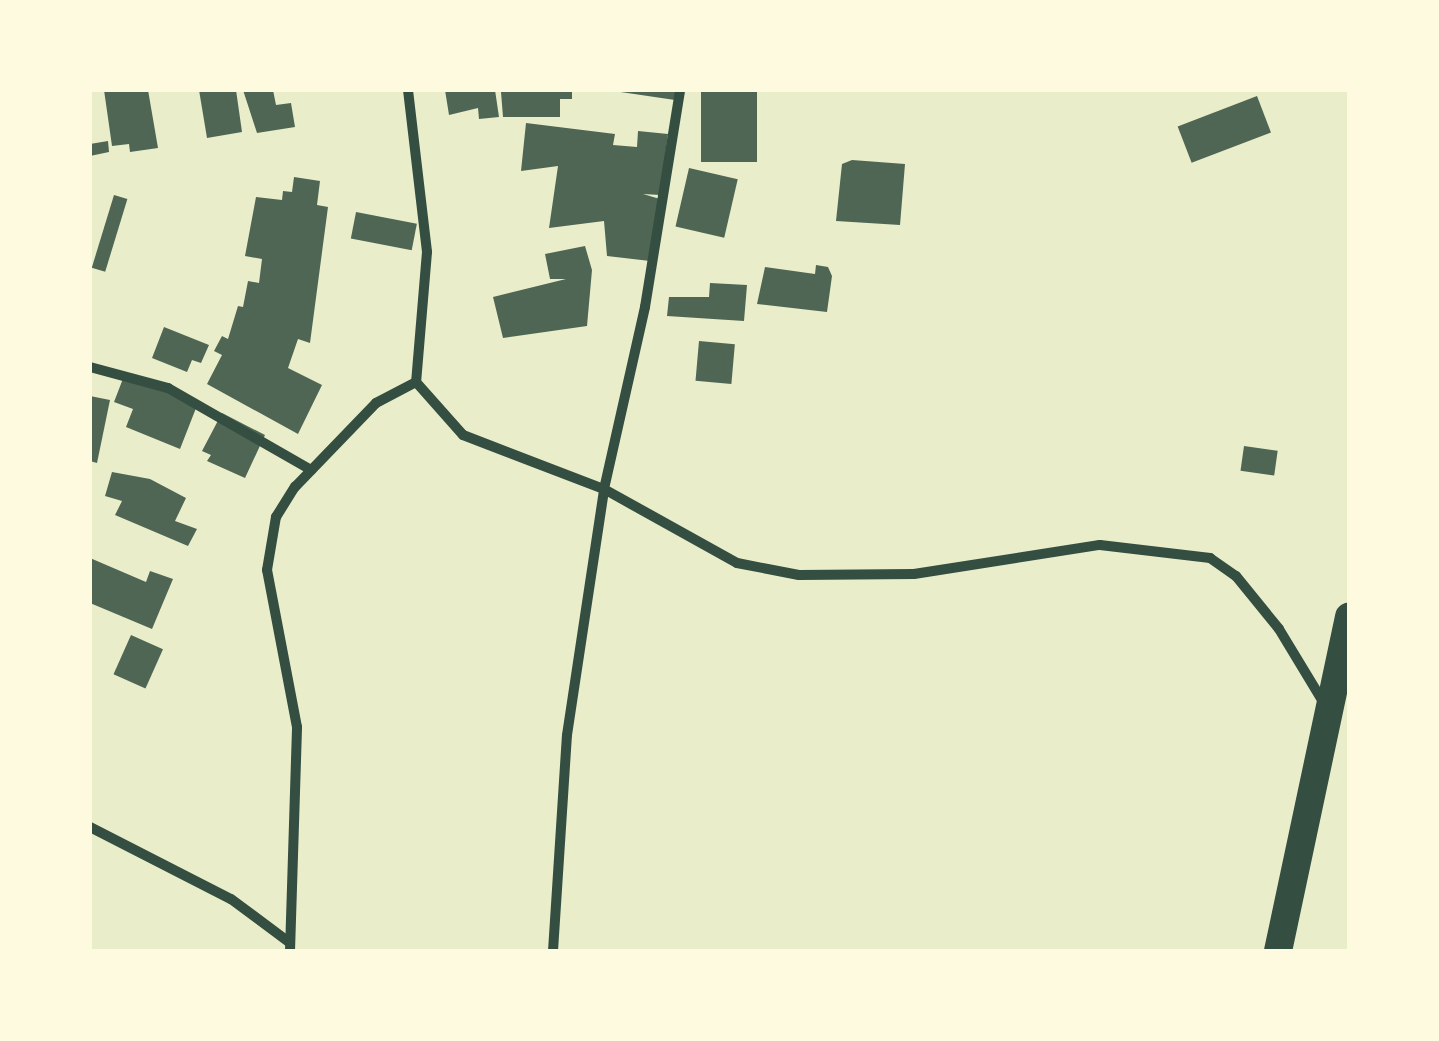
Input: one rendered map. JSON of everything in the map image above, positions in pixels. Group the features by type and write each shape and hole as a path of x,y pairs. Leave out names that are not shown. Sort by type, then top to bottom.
{"highway":[{"path":"1278,951 1349,616"}],"street":[{"path":"408,90 426,252 416,382 463,435 604,490 737,563 799,575 914,574 1100,545 1210,558 1236,576 1279,630 1329,712"},
{"path":"553,951 567,735 604,490 645,307 680,90"},
{"path":"90,367 168,388 311,470"},
{"path":"290,946 297,727 267,570 276,517 311,470 376,403 416,382"},
{"path":"90,827 231,899 290,946"}],"building":[{"path":"104,90 148,90 158,148 130,152 129,144 112,146"},
{"path":"199,90 236,90 242,132 207,138"},
{"path":"243,90 273,90 276,105 291,103 295,127 257,133"},
{"path":"445,90 495,90 499,117 479,119 478,108 449,115"},
{"path":"572,90 572,99 560,99 560,117 503,117 501,92"},
{"path":"607,90 676,90 675,100"},
{"path":"701,90 757,90 757,162 701,162"},
{"path":"1257,96 1271,132 1192,163 1178,126"},
{"path":"526,123 615,134 613,145 637,147 638,131 668,134 660,195 643,194 660,199 650,261 607,256 604,221 549,228 558,166 521,171"},
{"path":"108,141 109,152 90,156 90,144"},
{"path":"852,160 905,164 900,225 836,221 842,164"},
{"path":"689,168 738,179 724,238 676,226"},
{"path":"294,177 320,181 317,205 328,207 310,343 298,339 288,368 322,385 298,434 207,384 222,355 214,351 222,336 228,339 238,306 243,307 248,281 259,283 262,259 245,256 256,197 282,200 283,191 292,192"},
{"path":"114,195 127,199 105,272 92,268"},
{"path":"356,212 417,224 412,250 351,239"},
{"path":"585,246 592,270 587,326 503,338 493,297 566,279 550,279 545,254"},
{"path":"816,265 828,267 832,276 827,312 757,304 765,267 815,274"},
{"path":"710,283 747,285 744,321 667,316 669,297 709,297"},
{"path":"164,327 209,345 201,363 192,360 187,372 152,358"},
{"path":"699,341 735,344 731,384 696,381"},
{"path":"124,376 198,403 180,449 126,427 133,409 114,402"},
{"path":"90,396 110,400 97,463 90,461"},
{"path":"222,413 265,435 245,478 207,461 211,455 202,451"},
{"path":"1244,446 1278,451 1274,475 1241,471"},
{"path":"112,472 150,479 186,498 175,521 197,529 188,546 115,515 122,501 105,496"},
{"path":"90,558 146,582 150,571 173,579 152,629 90,603"},
{"path":"131,635 163,649 145,689 114,674"}]}
